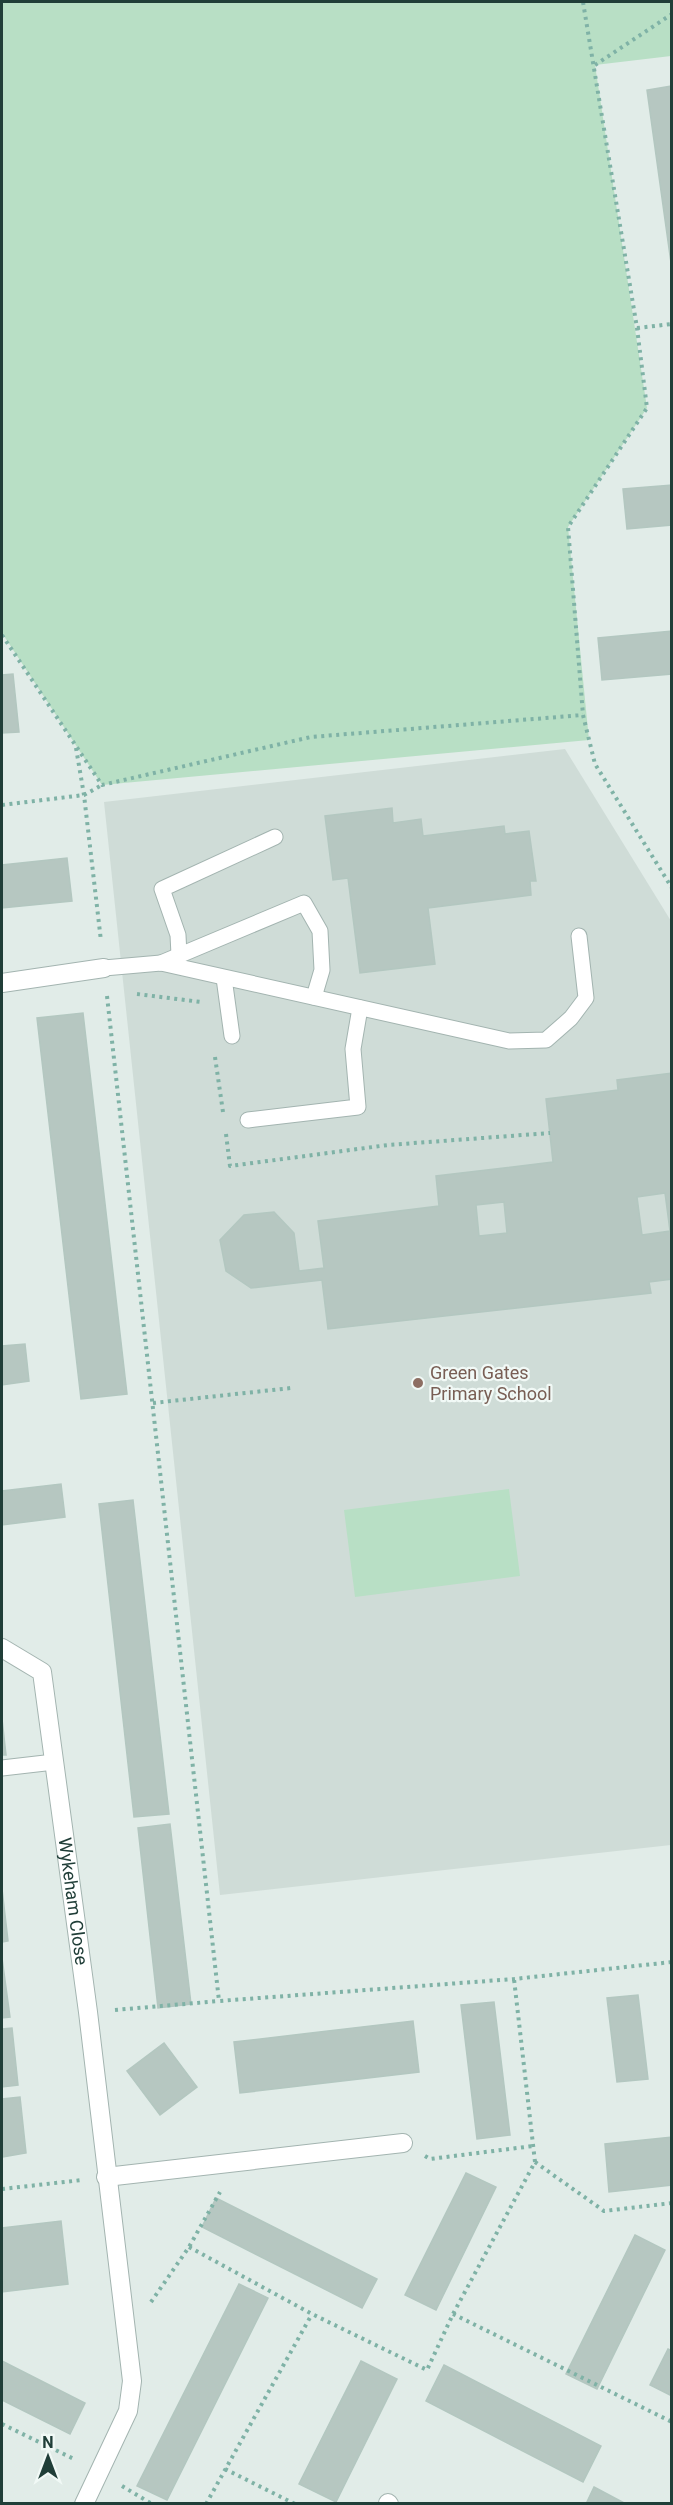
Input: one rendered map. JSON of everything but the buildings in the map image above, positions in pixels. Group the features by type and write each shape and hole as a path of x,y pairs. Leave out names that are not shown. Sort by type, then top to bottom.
{"street":[{"path":"2,983 105,968"},
{"name":"Wykeham Close","path":"2,1648 42,1672 87,2012 132,2381 128,2411 84,2504"},
{"path":"106,2177 403,2143"}],"lane":[{"path":"179,956 178,934 162,889 275,837"},
{"path":"105,968 161,963 304,903 320,931 322,970 314,997"},
{"path":"161,963 509,1041 546,1040 570,1018 586,998 579,936"},
{"path":"224,978 232,1036"},
{"path":"248,1120 358,1107 353,1049 360,1008"},
{"path":"2,1768 54,1762"}],"path":[{"path":"583,2 638,328 647,408 568,527 583,715 595,764 672,888"},
{"path":"595,65 672,14"},
{"path":"638,328 672,324"},
{"path":"2,635 102,785"},
{"path":"2,806 84,795 102,785 311,738 583,715"},
{"path":"76,748 105,968 219,2001"},
{"path":"153,1403 291,1388"},
{"path":"87,2012 514,1979 672,1962"},
{"path":"189,2247 312,2314 427,2370 453,2314 535,2162 514,1979"},
{"path":"403,2143 430,2159 533,2146"},
{"path":"126,2337 189,2247 236,2162"},
{"path":"535,2162 604,2211 672,2203"},
{"path":"2,2190 106,2177"},
{"path":"206,2504 312,2314"},
{"path":"453,2314 672,2422"},
{"path":"2,2424 99,2472"},
{"path":"225,2469 295,2504"}],"shaded area":[{"name":"Green Gates Primary School","path":"565,749 671,921 671,1845 220,1895 104,802"}],"green space":[{"path":"2,2 671,2 671,56 595,65 647,408 568,527 589,740 102,785 2,633"},
{"path":"509,1489 520,1576 355,1597 344,1510"}],"place":[{"name":"Green Gates Primary School","path":"418,1383"}]}
